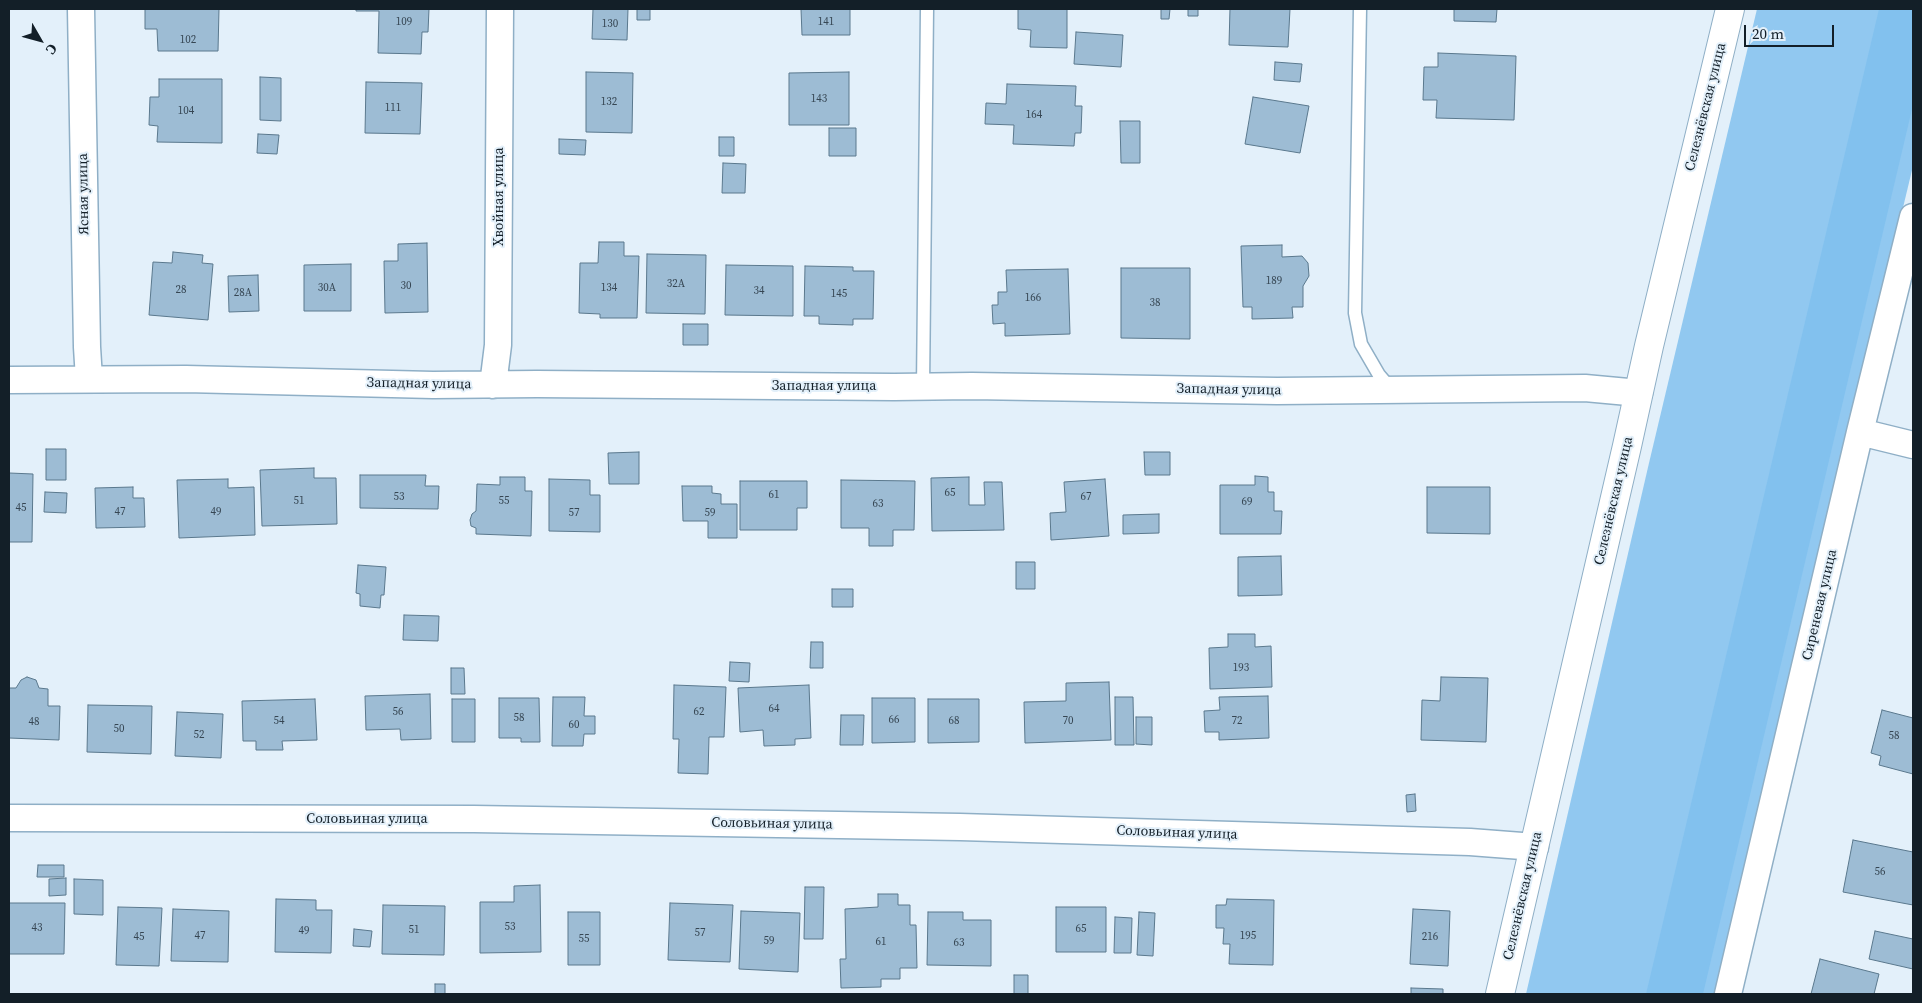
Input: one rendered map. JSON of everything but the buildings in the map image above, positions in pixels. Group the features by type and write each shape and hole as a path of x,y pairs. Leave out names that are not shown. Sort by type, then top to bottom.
{"street":[{"name":"Ясная улица","path":"81,9 89,379"},
{"name":"Хвойная улица","path":"493,385 498,344 500,9"},
{"name":"Селезнёвская улица","path":"1500,994 1639,393 1648,346 1730,9"},
{"name":"Сиреневая улица","path":"1728,994 1860,432 1913,217"},
{"name":"Западная улица","path":"9,380 89,379 493,385 982,386 1277,391 1585,388 1639,393"},
{"path":"1860,432 1913,445"},
{"name":"Соловьиная улица","path":"9,818 474,819 950,827 1470,842 1535,846"}],"lane":[{"path":"923,387 926,9"},
{"path":"1360,9 1355,314 1361,344 1378,375 1393,391"}],"shaded area":[{"path":"1757,9 1913,9 1913,166 1714,994 1526,994 1649,463"},
{"path":"1879,9 1913,9 1913,105 1703,994 1646,994"}]}
